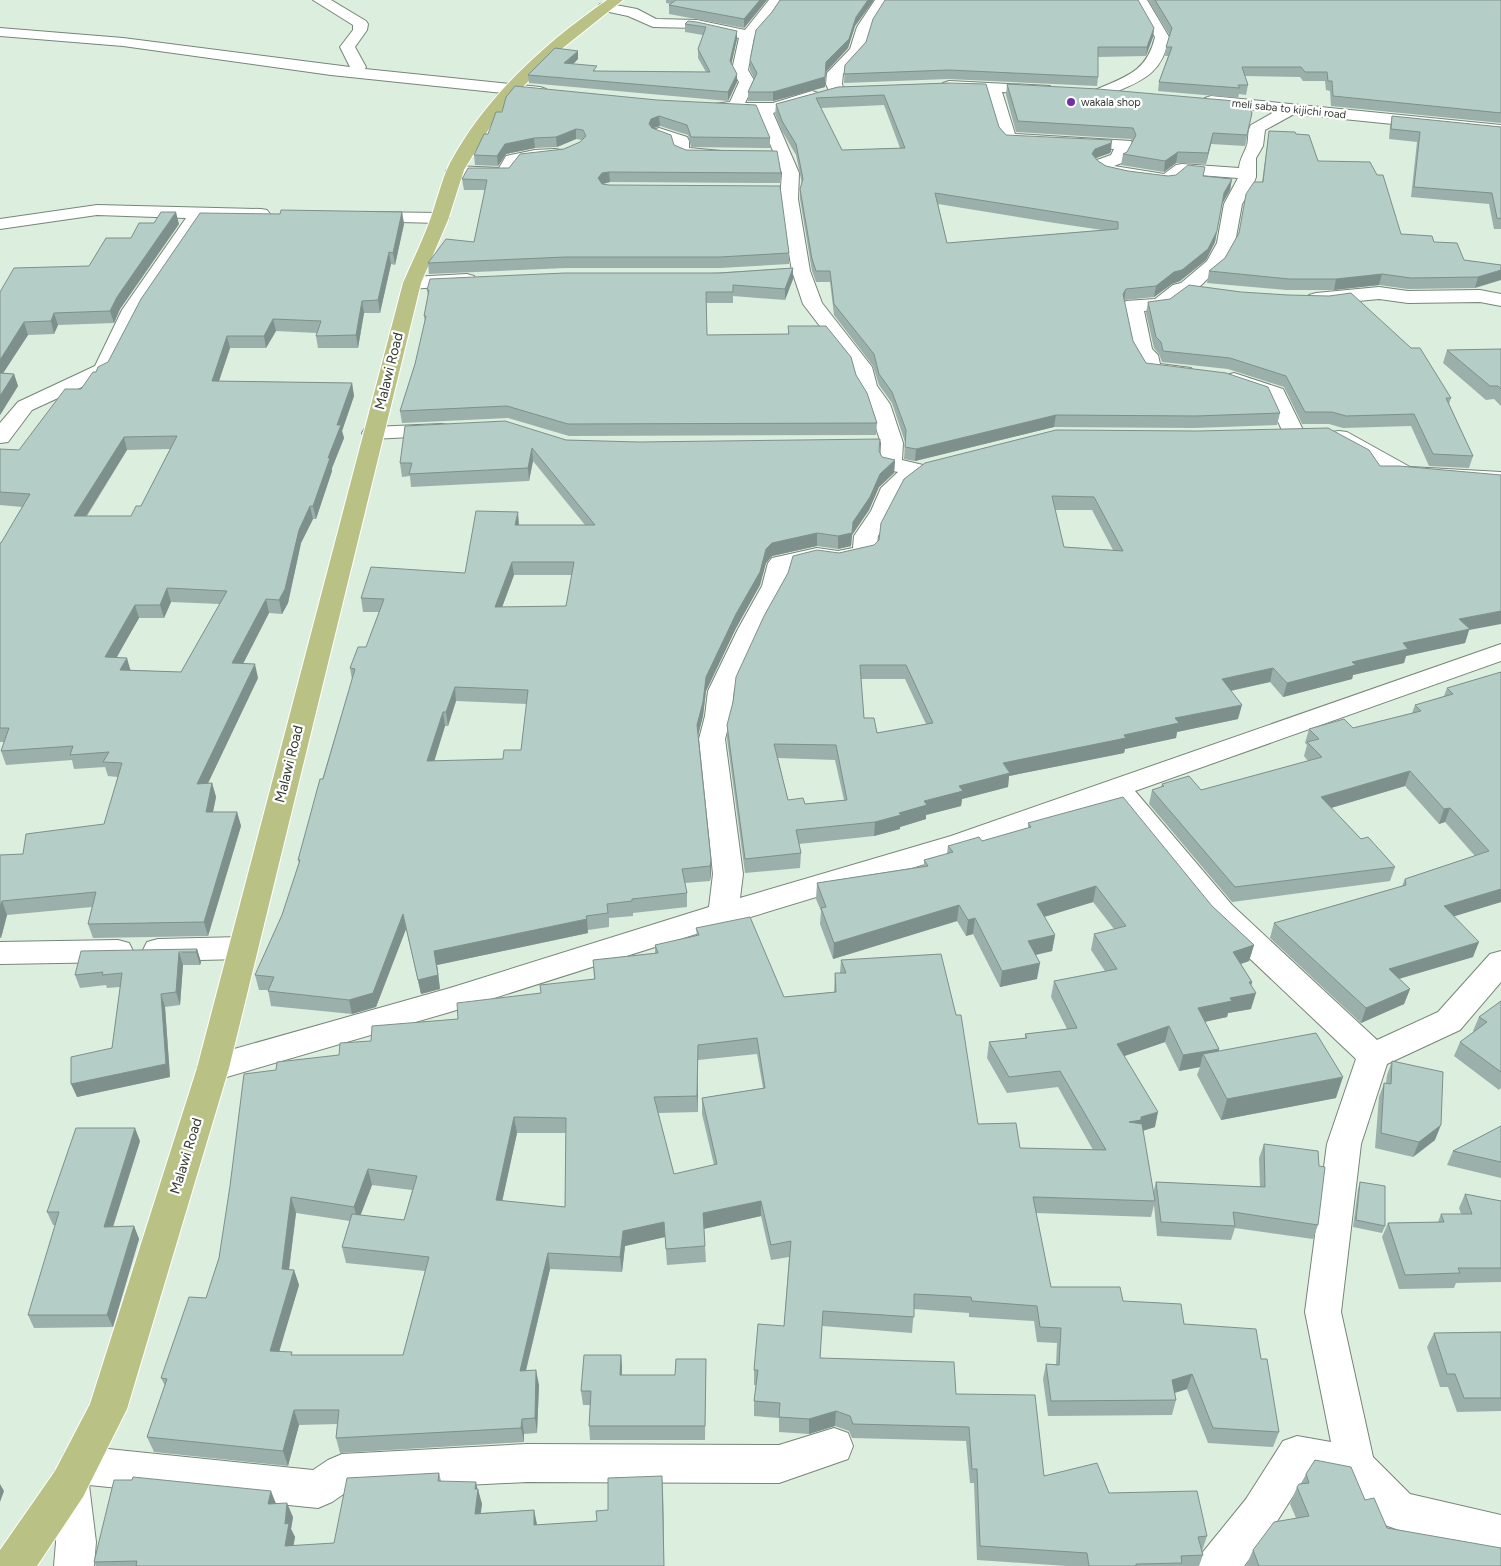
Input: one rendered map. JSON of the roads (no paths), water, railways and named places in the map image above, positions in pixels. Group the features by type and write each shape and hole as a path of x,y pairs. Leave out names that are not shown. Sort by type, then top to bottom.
{"main road":[{"name":"Malawi Road","path":"13,1566 74,1474 108,1408 213,1068 412,283 440,218 455,172 469,145 511,89 550,51 610,4"}],"street":[{"path":"320,0 339,9 361,24 360,30 347,47 358,67 356,72"},
{"path":"735,108 747,82 740,70 748,35 765,17 776,0"},
{"path":"703,106 774,108 844,89 834,84 835,73 857,50 864,27 882,0"},
{"path":"1102,92 1147,72 1157,56 1162,37 1140,0"},
{"path":"610,4 632,12 653,23 697,24 748,35"},
{"path":"0,32 123,42 356,72 554,93"},
{"path":"932,86 1058,90"},
{"path":"995,88 1000,114 1010,139 1125,145 1118,158 1100,165 1114,172 1168,180 1182,169 1247,174"},
{"path":"1084,92 1131,95"},
{"name":"meli saba to kijichi road","path":"1199,100 1501,130"},
{"path":"723,914 728,874 712,739 722,691 747,635 774,586 780,563 817,555 838,558 864,553 866,536 882,511 892,488 924,468 891,464 882,443 879,404 866,386 862,367 813,304 792,272 789,199 782,190 790,167 776,155 764,109"},
{"path":"1187,288 1214,264 1226,243 1233,204 1242,190 1247,174 1248,158 1255,146 1257,128 1292,109"},
{"path":"659,133 681,141 681,151 683,153 728,155"},
{"path":"455,172 504,173 514,162 512,160 535,155 560,154 570,150"},
{"path":"0,224 97,210 278,215"},
{"path":"0,436 25,406 103,370 132,310 200,212"},
{"path":"345,216 440,218"},
{"path":"412,283 489,280"},
{"path":"1198,374 1151,369 1148,355 1143,352 1133,305 1160,305 1180,289 1213,291"},
{"path":"1296,298 1326,299 1379,293 1408,297 1480,296 1501,300"},
{"path":"1218,376 1227,377 1276,393 1299,432 1329,432 1405,473 1501,479"},
{"path":"373,433 460,429"},
{"path":"213,1068 450,1000 723,914 962,843 1501,652"},
{"path":"1117,788 1221,912 1373,1056"},
{"path":"0,953 242,948"},
{"path":"1501,962 1449,1021 1373,1056 1344,1144 1323,1312 1355,1466 1399,1511 1501,1534"},
{"path":"74,1566 76,1542 74,1474 318,1489 342,1473 527,1463 779,1464 834,1446"},
{"path":"1217,1566 1238,1543 1285,1475 1297,1454 1355,1466"}],"place":[{"name":"wakala shop","path":"1071,102"}]}
